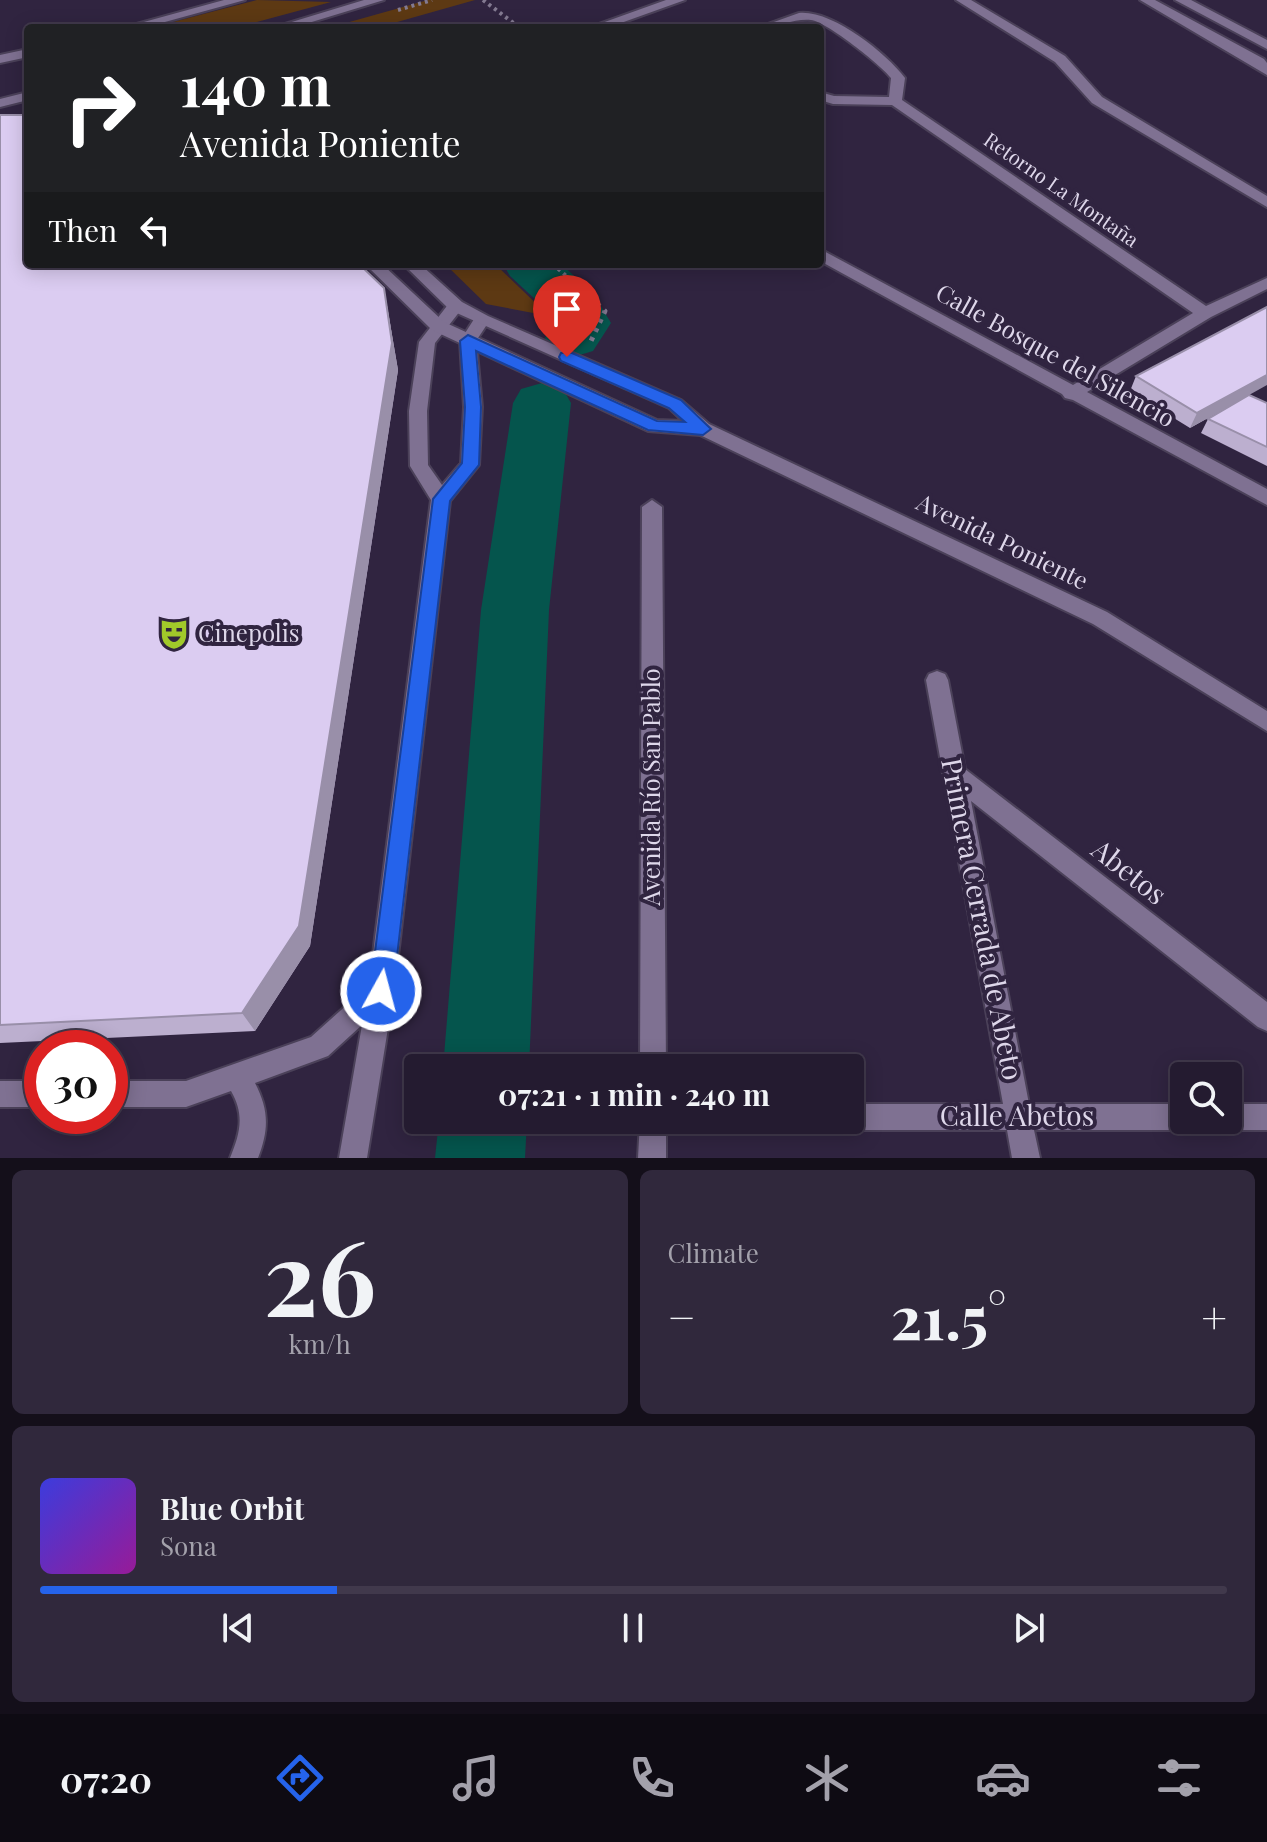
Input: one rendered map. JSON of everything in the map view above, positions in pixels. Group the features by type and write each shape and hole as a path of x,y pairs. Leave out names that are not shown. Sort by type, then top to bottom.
{"street":[{"path":"144,24 239,0"},
{"path":"606,24 679,0"},
{"path":"962,0 1060,59 1097,100 1267,202"},
{"path":"1146,0 1259,62 1267,71"},
{"path":"1181,0 1267,45"},
{"path":"292,24 370,1"},
{"path":"774,24 796,16 821,18 886,63 898,78 895,101 824,97"},
{"path":"0,59 24,54"},
{"path":"0,103 24,97"},
{"name":"Retorno La Montaña","path":"895,101 1205,313"},
{"name":"Calle Bosque del Silencio","path":"824,256 1071,394 1267,498"},
{"name":"Avenida Poniente","path":"377,268 438,326 468,341 654,426 703,429"},
{"name":"Avenida Poniente","path":"415,268 456,306 482,320 675,404 703,429 1100,618 1267,722"},
{"path":"1071,394 1205,313 1267,283"},
{"path":"441,499 419,466 418,411 427,342 456,306"},
{"path":"353,1158 381,991 441,499 470,465 473,407 468,341 482,320"},
{"name":"Avenida Río San Pablo","path":"652,507 653,1054"},
{"name":"Primera Cerrada de Abeto","path":"937,680 1026,1158"},
{"name":"Abetos","path":"954,774 1267,1018"},
{"path":"128,1094 186,1094 319,1047 381,991"},
{"path":"237,1077 254,1103 254,1138 244,1158"},
{"path":"0,1094 24,1094"},
{"name":"Calle Abetos","path":"864,1117 1170,1117"},
{"path":"1242,1117 1267,1117"},
{"path":"652,1158 653,1134"}],"path":[{"path":"483,0 515,24"},
{"path":"557,268 605,311 592,341 567,357"}],"shaded area":[{"path":"257,0 331,2 250,24 165,24"},
{"path":"428,0 475,0 390,24 342,24"},
{"path":"449,268 499,268 549,316 486,304"}],"building":[{"path":"0,115 24,115 24,268 363,268 384,288 392,343 299,926 242,1013 0,1025"},
{"path":"1267,307 1267,375 1197,413 1136,376"},
{"path":"1249,395 1267,403 1267,447 1208,419"}],"waterway":[{"path":"533,268 574,305 583,323 573,338"},
{"path":"487,1054 515,610 542,403"},
{"path":"480,1158 482,1134"}],"place":[{"name":"Cinepolis","path":"174,634"}],"route":[{"path":"381,991 441,499 470,465 473,407 468,341 654,426 703,429 675,404 567,357"}]}
